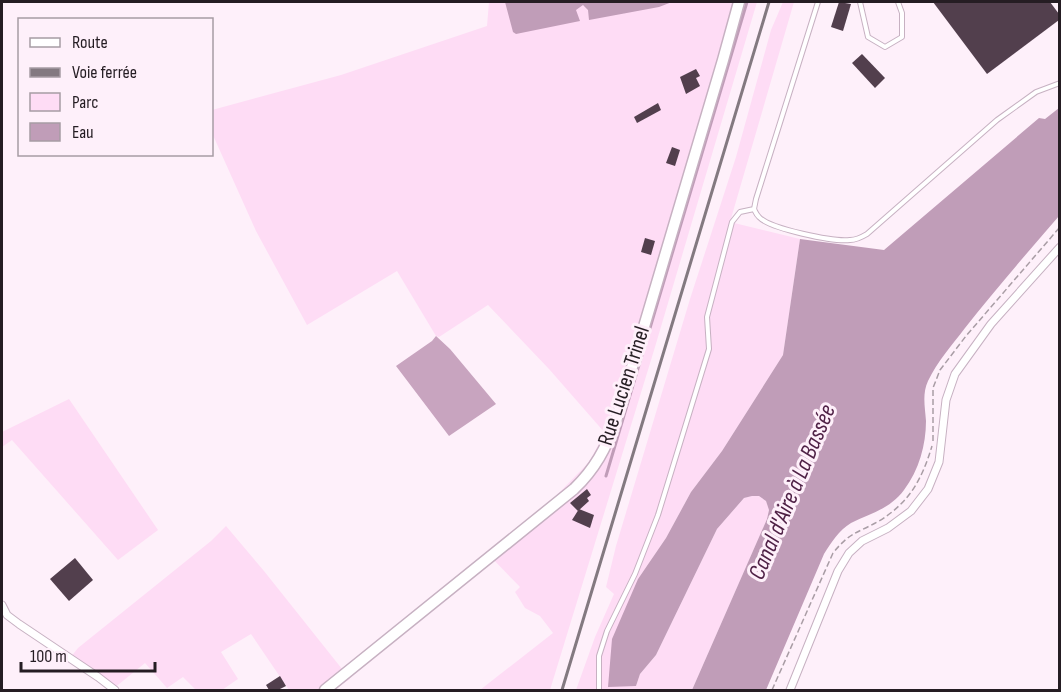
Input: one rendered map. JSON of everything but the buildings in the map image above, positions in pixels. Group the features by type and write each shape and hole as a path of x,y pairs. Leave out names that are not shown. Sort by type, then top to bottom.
{"street":[{"name":"Rue Lucien Trinel","path":"325,690 573,489 589,474 603,453 616,421 739,2"},
{"path":"790,690 838,571 849,553 862,541 888,528 911,511 928,489 939,462 946,400 955,374 991,324 1059,247"},
{"path":"2,605 7,615 19,624 116,690"}],"lane":[{"path":"818,2 756,198 754,209 759,218 765,222 797,232 840,241 860,238 997,120 1036,92 1059,83"},
{"path":"860,2 868,37 885,47 902,37 902,13 898,2"},
{"path":"598,690 599,656 607,630 634,574 658,515 710,349 707,316 732,222 740,212 754,209"}],"path":[{"path":"772,690 833,553 845,538 878,521 899,506 915,489 933,445 933,388 940,370 1059,226"}],"green space":[{"path":"489,2 757,2 550,690 480,690 553,633 540,616 525,608 515,592 520,587 488,554 554,498 589,462 605,433 549,369 488,305 439,337 436,336 397,271 307,325 256,231 213,135 213,110 341,75 487,26"},
{"path":"783,2 794,2 730,222 800,239 783,355 722,451 691,492 666,538 638,579 636,686 640,674 656,655 717,529 744,498 752,496 759,496 766,501 769,509 767,519 692,690 576,690 595,637 614,594 606,587 616,546 690,299 736,157 771,30"},
{"path":"69,399 158,530 118,560 12,440 2,447 2,432"},
{"path":"226,526 350,679 333,690 289,690 251,634 221,652 238,679 222,690 196,690 183,677 167,688 145,663 113,689 70,658 78,648 211,541"}],"shaded area":[{"path":"436,336 450,349 496,404 449,436 396,366"}],"water":[{"path":"505,2 672,2 659,7 589,20 588,10 583,5 576,10 580,21 516,34 513,32"},
{"name":"Canal d'Aire à La Bassée","path":"1059,108 1059,216 988,300 936,367 925,391 925,439 914,474 893,502 851,523 829,546 766,690 692,690 767,519 769,510 766,501 759,496 744,498 717,529 656,655 640,674 636,686 608,687 612,639 638,579 666,538 691,492 722,451 783,355 800,239 884,250 1039,118 1045,119"}],"waterway":[{"path":"606,476 747,2"}],"railway":[{"path":"562,690 769,2"}]}
